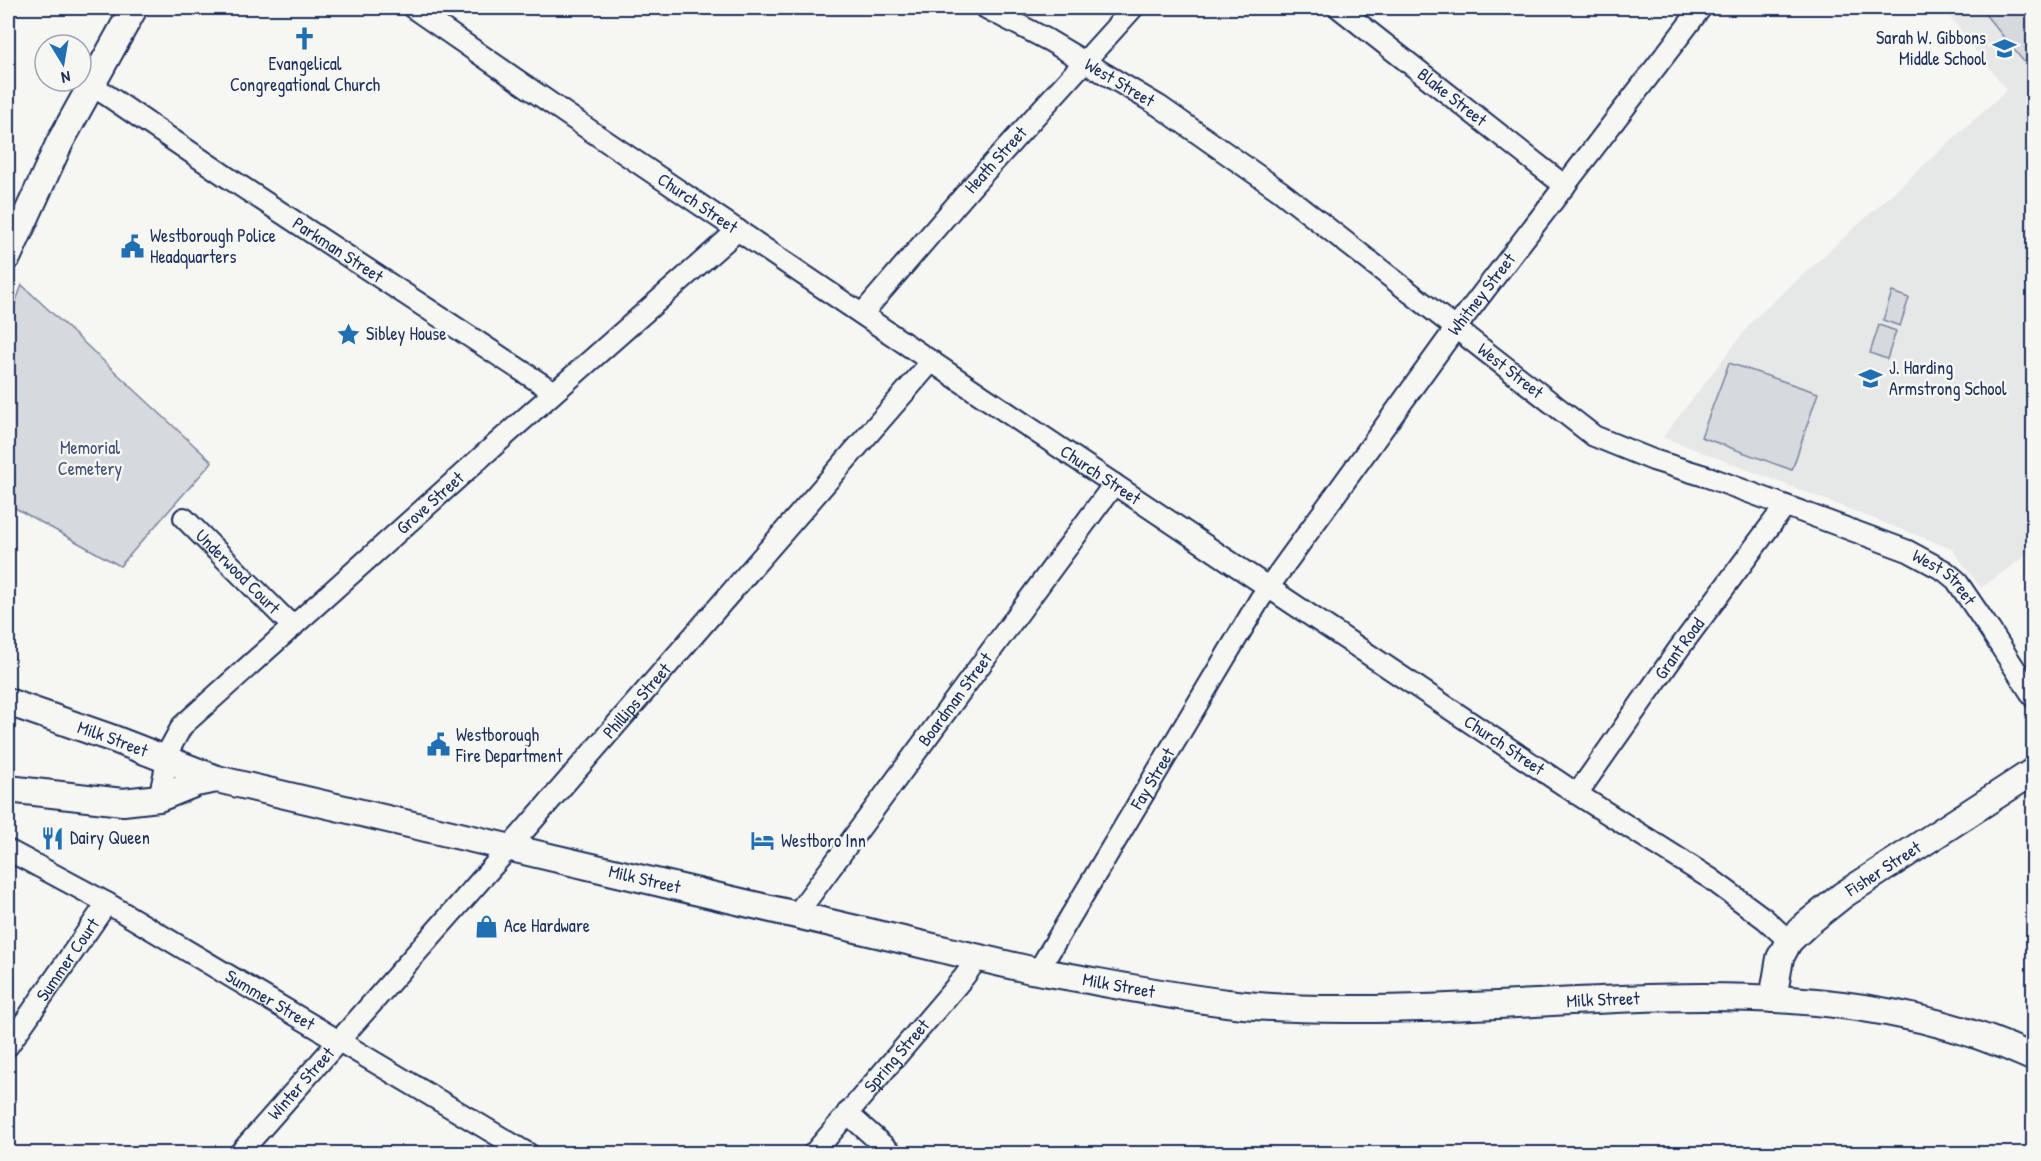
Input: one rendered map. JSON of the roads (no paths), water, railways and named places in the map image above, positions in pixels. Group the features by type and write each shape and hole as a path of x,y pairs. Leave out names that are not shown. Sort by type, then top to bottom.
{"main road":[{"path":"93,83 134,8"},
{"path":"9,247 60,142 88,93"},
{"name":"Milk Street","path":"8,702 114,739 217,779 1038,971 1226,1003 1295,1008 1384,1009 1661,999 1773,999 1829,1003 1898,1013 1974,1034 2034,1058"},
{"name":"Fisher Street","path":"1773,999 1780,958 1789,941 1843,894 2034,771"},
{"name":"Milk Street","path":"8,789 123,802 159,798 196,783 217,779"}],"street":[{"name":"Church Street","path":"413,8 738,231 1114,484 1577,794 1711,879 1765,919 1789,941"},
{"name":"West Street","path":"986,8 1086,62 1159,106 1280,191 1594,436 1653,460 1708,477 1908,551 1945,571 1956,580 2034,698"},
{"name":"Heath Street","path":"862,314 974,184 1133,8"},
{"name":"Blake Street","path":"1340,8 1565,186"},
{"name":"Whitney Street","path":"1269,587 1455,328 1701,8"},
{"name":"Parkman Street","path":"93,86 227,177 555,392"},
{"name":"Grove Street","path":"159,798 171,744 182,726 738,231"},
{"name":"Phillips Street","path":"338,1039 509,848 932,361"},
{"name":"Boardman Street","path":"796,915 1114,484"},
{"name":"Grant Road","path":"1577,794 1678,650 1785,506"},
{"name":"Underwood Court","path":"183,518 293,627"},
{"name":"Fay Street","path":"1038,971 1239,633 1269,587"},
{"name":"Summer Street","path":"8,850 107,903 528,1154"},
{"name":"Summer Court","path":"8,1046 107,903"},
{"name":"Spring Street","path":"813,1154 978,958"},
{"name":"Winter Street","path":"242,1152 338,1039"},
{"path":"847,1113 893,1154"}],"place":[{"name":"Evangelical Congregational Church","path":"305,38"},
{"name":"Sarah W. Gibbons Middle School","path":"2004,48"},
{"name":"Westborough Police Headquarters","path":"132,246"},
{"name":"Sibley House","path":"348,334"},
{"name":"J. Harding Armstrong School","path":"1871,378"},
{"name":"Westborough Fire Department","path":"438,745"},
{"name":"Dairy Queen","path":"52,838"},
{"name":"Westboro Inn","path":"763,841"},
{"name":"Ace Hardware","path":"486,926"}],"park label":[{"name":"Memorial Cemetery","path":"90,458"}]}
